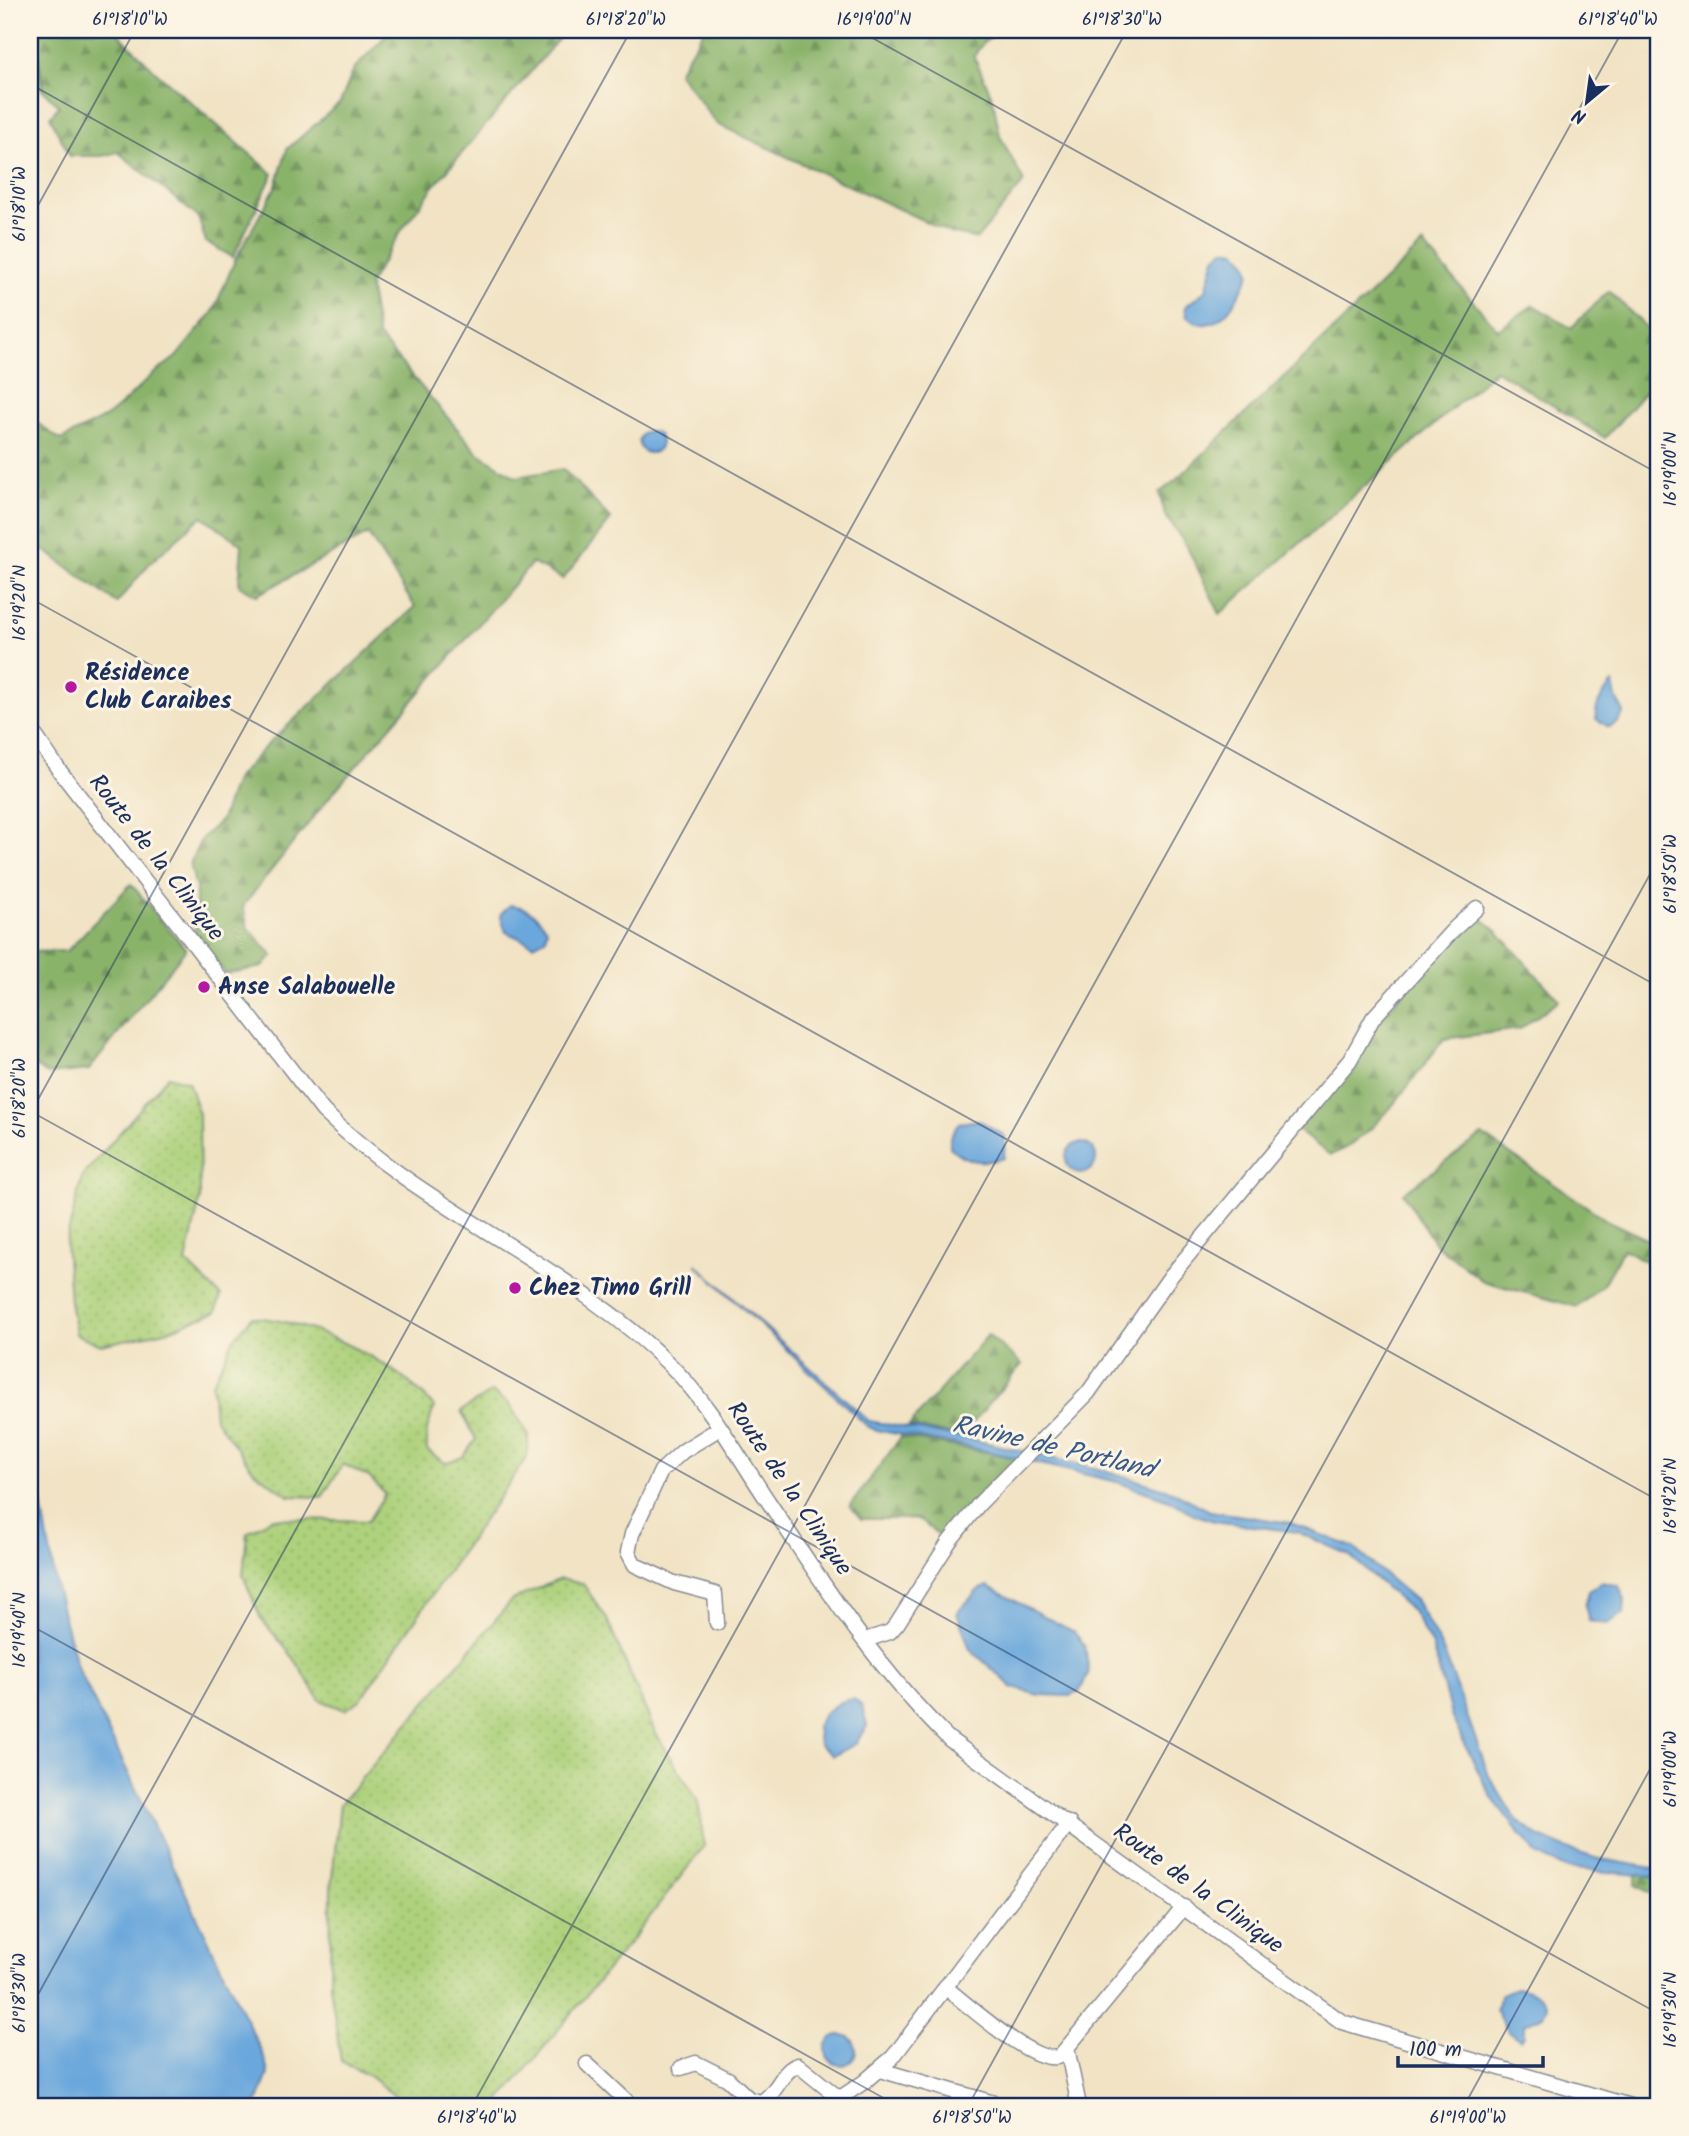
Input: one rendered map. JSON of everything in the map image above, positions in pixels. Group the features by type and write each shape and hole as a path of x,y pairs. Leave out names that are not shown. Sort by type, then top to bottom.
{"street":[{"name":"Route de la Clinique","path":"30,728 59,770 323,1111 363,1147 634,1333 685,1381 865,1640 909,1699 949,1739 1347,2024 1630,2106"},
{"path":"865,1640 890,1632 897,1624 949,1542 979,1504 1088,1393 1170,1277 1350,1060 1373,1018 1454,929 1477,908"},
{"path":"717,1623 715,1594 674,1583 635,1565 628,1552 632,1534 661,1471 682,1451 720,1428"},
{"path":"681,2068 696,2063 728,2079 749,2099 761,2102 778,2086 792,2067 798,2064 834,2102 880,2070 1069,1823"},
{"path":"945,1987 1038,2056 1054,2059 1067,2048 1184,1907"},
{"path":"1067,2048 1079,2106"},
{"path":"587,2064 632,2106"},
{"path":"880,2070 1004,2106"}],"green space":[{"path":"30,30 33,30 43,90 30,79"},
{"path":"34,30 115,30 155,71 273,174 233,257 206,242 198,217 118,152 102,156 70,156 50,117 59,106 44,91"},
{"path":"391,30 566,30 435,185 401,231 369,284 378,336 477,452 516,477 563,469 611,519 563,579 532,563 332,794 243,906 248,928 273,956 262,967 226,974 195,936 196,888 190,864 201,839 221,820 235,780 265,747 415,607 368,534 257,595 239,585 242,545 202,516 149,564 117,603 30,540 30,418 61,440 106,417 176,357 213,312 236,258 276,186 287,149 340,103 354,69"},
{"path":"704,30 1002,30 983,43 974,56 993,99 1000,136 1024,182 977,239 950,233 717,124 678,72"},
{"path":"1423,244 1498,330 1533,305 1571,328 1609,291 1659,340 1659,376 1605,438 1496,370 1220,614 1186,545 1165,515 1159,493 1175,481"},
{"path":"131,884 186,949 89,1070 48,1074 30,1063 30,952 67,951"},
{"path":"1478,916 1496,930 1559,1000 1520,1029 1444,1039 1378,1121 1363,1136 1330,1155 1297,1130 1376,1024 1460,927"},
{"path":"168,1076 188,1082 199,1114 200,1199 186,1262 221,1296 216,1312 166,1331 101,1345 76,1334 70,1302 66,1242 82,1177"},
{"path":"1482,1135 1608,1221 1659,1245 1659,1268 1623,1249 1602,1286 1577,1307 1483,1281 1435,1244 1403,1193"},
{"path":"252,1317 300,1326 325,1335 351,1346 398,1374 434,1407 427,1430 427,1450 445,1463 463,1457 476,1439 461,1411 492,1392 509,1404 529,1435 527,1457 360,1700 345,1710 320,1700 293,1657 261,1619 243,1575 247,1533 272,1518 368,1521 385,1494 369,1477 343,1464 322,1497 289,1496 254,1471 215,1419 212,1384 234,1338"},
{"path":"988,1335 1022,1364 962,1436 908,1427"},
{"path":"901,1437 1019,1458 946,1540 917,1519 861,1519 850,1506"},
{"path":"560,1579 583,1584 607,1619 655,1732 698,1801 704,1846 639,1931 496,2106 408,2106 369,2076 341,2061 330,1985 331,1888 340,1804 512,1600"},
{"path":"1636,1874 1659,1877 1659,1897 1636,1885"}],"water":[{"path":"1224,249 1236,251 1247,263 1250,273 1226,313 1209,324 1198,323 1187,317 1185,307 1206,290 1215,257"},
{"path":"650,431 658,434 661,442 658,450 650,453 642,450 639,442 642,434"},
{"path":"1612,683 1624,712 1618,722 1609,727 1596,719 1596,713 1600,700"},
{"path":"510,905 526,909 540,919 547,929 545,939 534,945 506,932 500,915"},
{"path":"979,1120 1005,1136 1004,1158 976,1161 962,1156 950,1147 950,1137 959,1123"},
{"path":"1081,1143 1092,1147 1096,1158 1092,1169 1081,1173 1070,1169 1066,1158 1070,1147"},
{"path":"696,1264 869,1421 970,1439 1107,1471 1172,1491 1210,1511 1291,1523 1353,1547 1416,1601 1444,1652 1489,1776 1516,1820 1538,1836 1570,1850 1595,1858 1659,1869 1659,1877 1565,1868 1536,1854 1485,1785 1452,1718 1432,1646 1412,1611 1349,1555 1297,1532 1214,1521 1193,1514 1169,1500 1117,1482 964,1446 875,1430 867,1426"},
{"path":"30,1436 57,1591 76,1664 265,2059 268,2074 256,2106 30,2106"},
{"path":"1601,1582 1619,1586 1625,1600 1624,1613 1607,1624 1589,1621 1585,1605 1589,1591"},
{"path":"987,1586 1074,1632 1085,1646 1089,1673 1079,1692 1070,1696 1039,1695 1013,1688 970,1649 957,1613 978,1590"},
{"path":"854,1699 862,1706 867,1726 855,1744 833,1756 819,1745 817,1725 832,1707"},
{"path":"1516,1987 1534,1993 1547,2006 1543,2016 1524,2025 1524,2036 1520,2040 1508,2031 1495,2010 1502,1993"},
{"path":"841,2035 852,2039 856,2050 852,2061 841,2065 830,2061 826,2050 830,2039"}],"place":[{"name":"Résidence Club Caraibes","path":"71,687"},
{"name":"Anse Salabouelle","path":"204,987"},
{"name":"Chez Timo Grill","path":"515,1288"}],"water label":[{"name":"Ravine de Portland","path":"1053,1448"}]}
